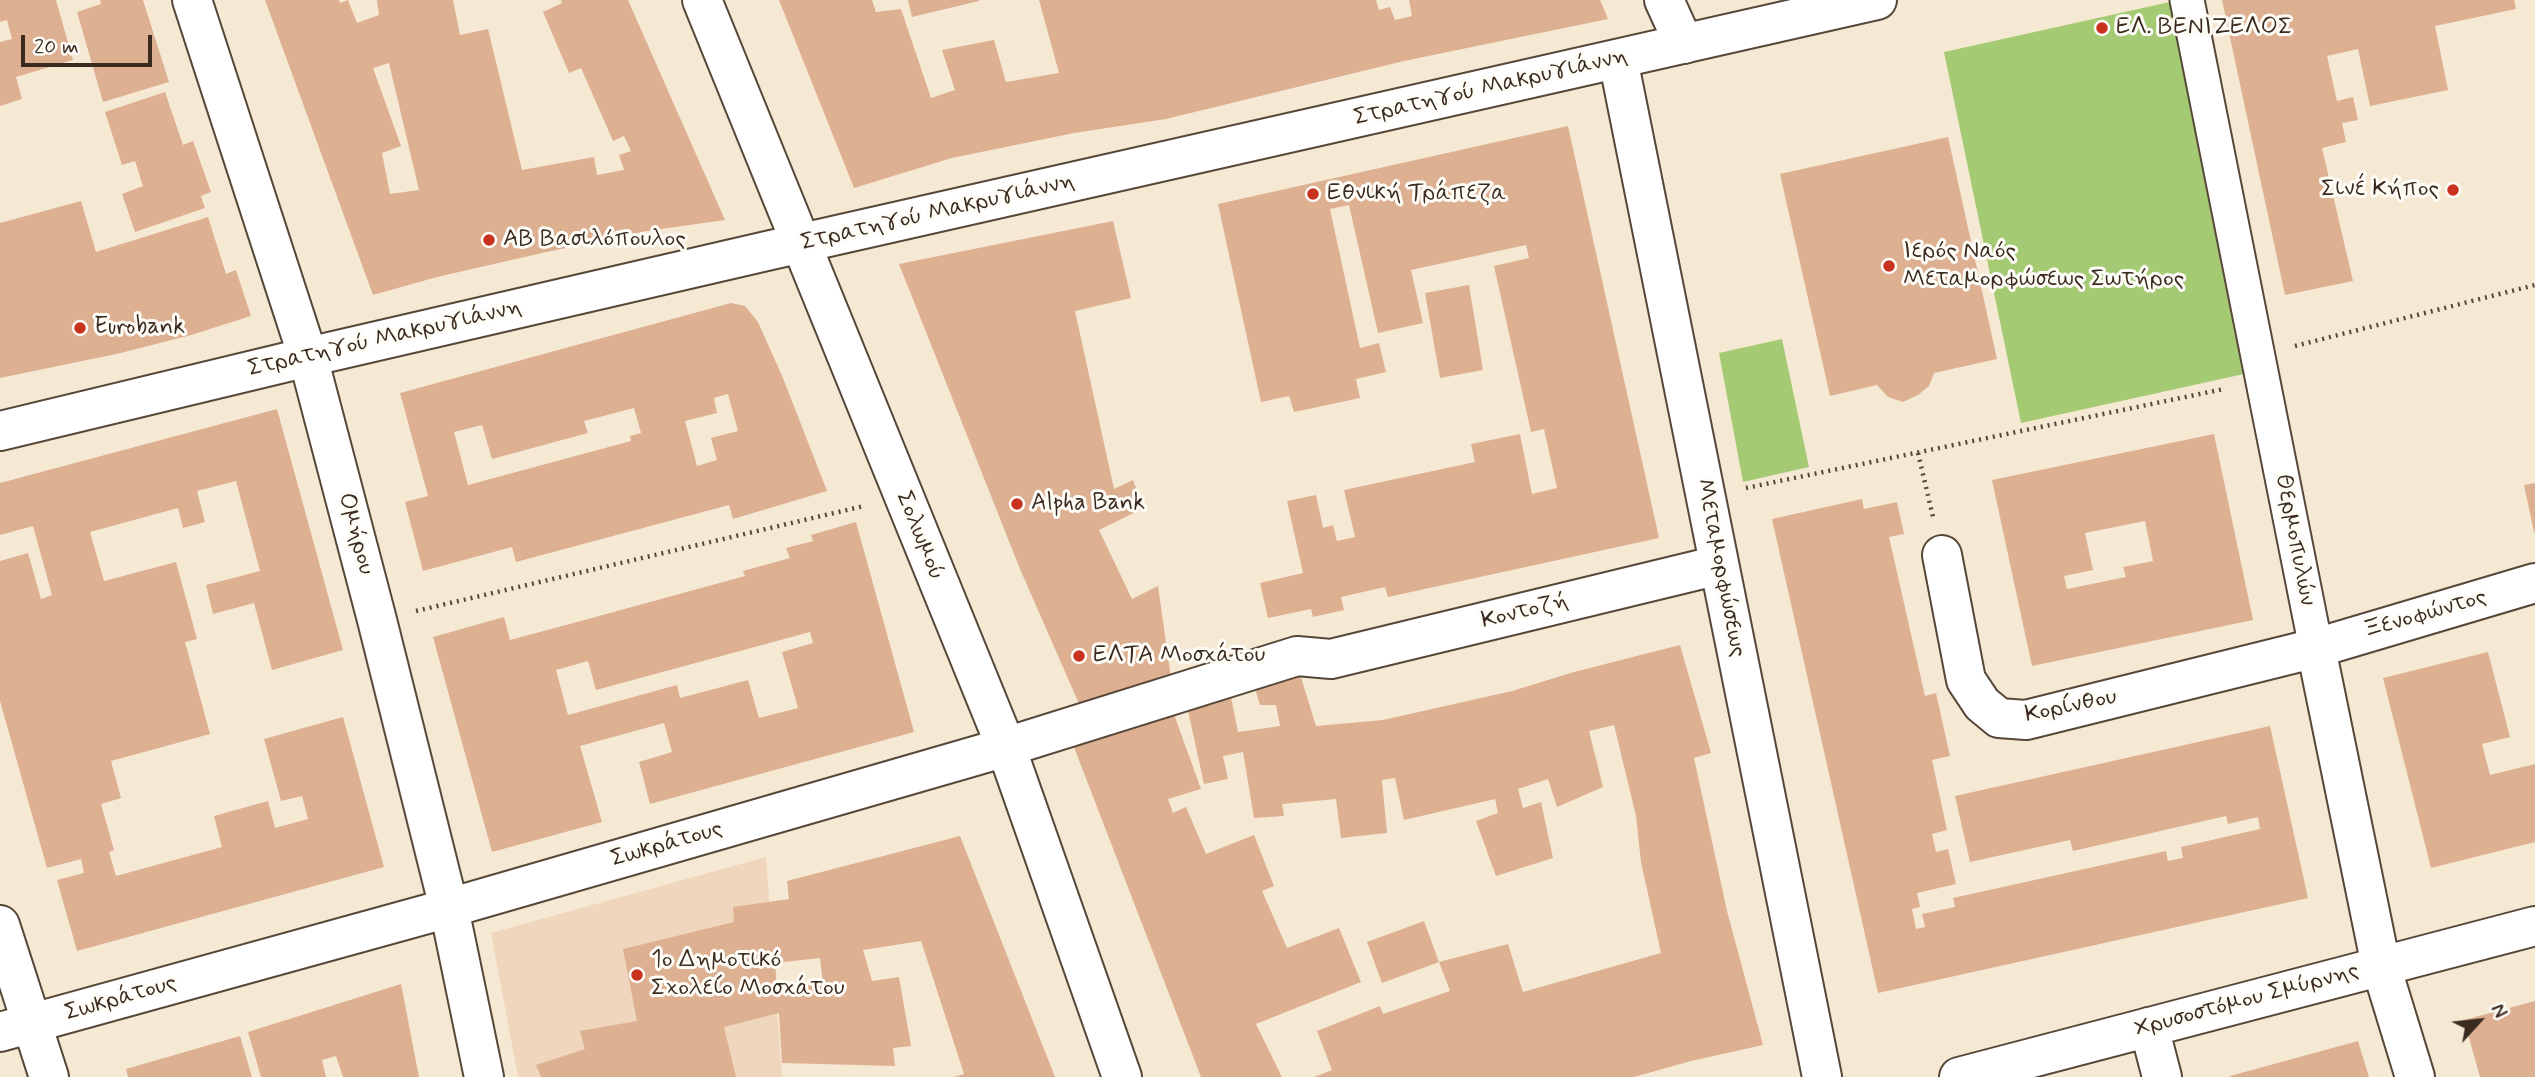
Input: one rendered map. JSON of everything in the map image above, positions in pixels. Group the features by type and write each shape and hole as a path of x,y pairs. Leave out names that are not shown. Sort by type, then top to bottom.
{"street":[{"name":"Ομήρου","path":"192,0 308,357 449,908 484,1077"},
{"name":"Σολωμού","path":"702,0 1006,747 1122,1077"},
{"path":"1664,0 1684,44"},
{"name":"Στρατηγού Μακρυγιάννη","path":"0,431 308,357 1877,0"},
{"name":"Θερμοπυλών","path":"2187,0 2381,966 2416,1077"},
{"name":"Μεταμορφώσεως","path":"1618,59 1822,1077"},
{"name":"Κορίνθου","path":"1941,555 1966,680 1982,704 2000,718 2026,720 2316,648"},
{"name":"Κοντοζή","path":"1331,659 1719,565"},
{"name":"Ξενοφώντος","path":"2316,648 2535,583"},
{"name":"Σωκράτους","path":"17,1028 449,908 1006,747 1297,656 1331,659"},
{"path":"0,925 17,1028 49,1077"},
{"name":"Χρυσοστόμου Σμύρνης","path":"1959,1077 2535,926"},
{"path":"2149,1027 2162,1077"}],"path":[{"path":"1706,497 1918,453 2260,368 2535,285"},
{"path":"1918,453 1941,555"},
{"path":"377,620 903,496"}],"shaded area":[{"name":"1ο Δημοτικό Σχολείο Μοσχάτου","path":"766,857 782,1077 518,1077 491,933"}],"green space":[{"path":"2170,2 2244,374 2021,423 1944,52"},
{"path":"1782,339 1809,467 1743,482 1719,353"}],"building":[{"path":"0,0 56,0 73,60 16,77 22,99 0,106 0,42 12,39 7,20 0,22"},
{"path":"100,0 143,0 169,82 103,102 77,12 101,4"},
{"path":"265,0 339,0 340,3 348,0 357,23 379,15 377,0 453,0 460,35 488,29 522,170 594,157 597,175 624,170 619,155 631,151 624,136 613,141 581,68 569,73 543,12 562,3 561,0 628,0 725,220 647,231 542,253 373,295","holes":["389,63 419,190 390,194 382,153 401,146 373,68"]},
{"path":"779,0 872,0 876,12 901,9 931,98 955,90 942,50 994,40 1006,82 1059,73 1039,0 1376,0 1379,10 1390,7 1395,20 1412,16 1409,0 1600,0 1608,19 1404,61 1166,119 1074,133 952,158 854,188"},
{"path":"908,0 979,0 979,1 912,17"},
{"path":"2222,0 2514,0 2516,9 2435,26 2448,90 2370,106 2358,49 2327,56 2337,101 2353,97 2358,120 2342,123 2346,142 2322,148 2353,281 2285,295"},
{"path":"165,92 183,145 193,141 211,192 201,196 205,208 135,232 122,194 143,186 135,161 122,165 105,112"},
{"path":"1568,126 1659,538 1388,597 1385,587 1341,597 1344,610 1313,617 1311,609 1268,618 1260,583 1303,573 1287,501 1316,495 1323,528 1333,525 1337,541 1355,537 1344,490 1475,462 1471,444 1520,434 1532,494 1557,488 1544,429 1531,432 1494,266 1529,258 1526,245 1411,270 1423,323 1378,333 1349,205 1330,209 1360,348 1379,343 1386,372 1356,379 1360,398 1294,412 1289,396 1261,402 1218,204"},
{"name":"Ιερός Ναός Μεταμορφώσεως Σωτήρος","path":"1948,137 1997,359 1934,373 1929,386 1903,402 1888,397 1877,385 1830,396 1780,174"},
{"path":"81,201 96,252 208,217 226,274 236,270 251,316 121,353 0,378 0,223"},
{"path":"1113,221 1131,298 1075,311 1114,489 1133,480 1144,508 1099,530 1132,599 1158,586 1171,678 1083,713 1020,569 899,264"},
{"path":"1469,285 1483,370 1440,378 1425,293"},
{"path":"731,303 745,306 758,322 783,378 827,491 733,519 729,505 516,562 512,547 423,571 405,502 428,496 400,393","holes":["728,394 738,431 711,438 717,460 697,466 685,421 717,413 714,398","634,408 641,433 630,436 631,441 468,485 454,432 482,425 492,459 588,433 584,421"]},
{"path":"277,409 343,650 272,670 254,603 213,614 206,585 260,571 236,481 197,491 205,522 183,528 178,508 90,532 104,581 176,562 197,639 185,642 210,734 111,761 121,798 101,804 114,850 109,852 116,876 222,847 214,816 268,801 275,828 308,819 302,796 281,801 264,739 343,717 384,867 77,951 57,880 84,873 81,859 47,868 0,701 0,561 28,553 41,599 52,595 33,526 0,535 0,483"},
{"path":"2214,434 2253,620 2032,666 1992,480","holes":["2145,521 2153,561 2123,567 2126,577 2067,589 2064,576 2093,570 2085,533"]},
{"path":"2535,483 2535,532 2534,532 2524,485"},
{"path":"1862,499 1864,509 1897,502 1904,534 1889,537 1925,696 1936,693 1950,756 1932,760 1947,830 1932,834 1936,852 1948,849 1956,884 1917,893 1920,907 1912,909 1916,929 1925,927 1922,914 1955,907 1953,898 2166,851 2168,861 2183,858 2181,847 2260,829 2258,817 2228,824 2226,816 2073,851 2070,840 1970,862 1955,796 2270,726 2308,898 1878,993 1772,519"},
{"path":"856,522 914,732 650,804 639,762 672,752 664,723 580,746 602,822 492,852 433,637 504,617 510,640 577,622 745,576 743,571 790,558 786,548 813,541 811,535","holes":["810,632 813,643 782,652 798,708 759,718 748,680 680,698 677,685 568,715 556,670 588,661 596,690"]},
{"path":"1680,645 1711,753 1694,758 1727,911 1763,1045 1634,1077 1314,1077 1332,1070 1317,1031 1380,1006 1383,1014 1450,991 1439,962 1508,944 1523,992 1661,953 1641,862 1636,816 1614,725 1589,731 1603,787 1557,807 1548,779 1518,789 1523,808 1541,802 1553,858 1496,876 1476,821 1498,813 1495,799 1404,820 1395,778 1382,780 1387,833 1341,838 1336,799 1282,804 1284,816 1254,818 1243,752 1223,756 1228,779 1204,784 1187,706 1231,697 1238,732 1280,726 1276,705 1260,705 1252,679 1299,671 1316,726 1383,720 1512,691"},
{"path":"2488,652 2510,737 2482,744 2490,775 2535,764 2535,842 2431,868 2383,678"},
{"path":"1171,706 1201,789 1168,799 1173,813 1186,807 1206,854 1254,835 1274,886 1262,891 1287,948 1339,928 1361,982 1256,1024 1282,1077 1201,1077 1072,742"},
{"path":"960,836 1055,1077 954,1077 964,1074 921,941 863,950 872,981 899,977 911,1046 893,1048 895,1066 782,1063 779,1013 724,1027 736,1077 541,1077 536,1065 585,1049 580,1031 637,1021 623,949 734,922 733,907 789,899 787,881","holes":["820,958 823,984 777,988 775,963"]},
{"path":"1424,921 1439,962 1382,983 1367,942"},
{"path":"401,984 419,1077 343,1077 336,1056 322,1060 326,1077 261,1077 248,1032"},
{"path":"2535,1001 2535,1077 2480,1077 2464,1020"},
{"path":"240,1036 252,1077 128,1077 126,1069"},
{"path":"2358,1041 2369,1077 2230,1077 2230,1076"}],"place":[{"name":"ΕΛ. ΒΕΝΙΖΕΛΟΣ","path":"2102,28"},
{"name":"Σινέ Κήπος","path":"2453,190"},
{"name":"Εθνική Τράπεζα","path":"1313,194"},
{"name":"ΑΒ Βασιλόπουλος","path":"489,240"},
{"name":"Ιερός Ναός Μεταμορφώσεως Σωτήρος","path":"1889,266"},
{"name":"Eurobank","path":"80,328"},
{"name":"Alpha Bank","path":"1017,504"},
{"name":"ΕΛΤΑ Μοσχάτου","path":"1079,656"},
{"name":"1ο Δημοτικό Σχολείο Μοσχάτου","path":"637,975"}]}
